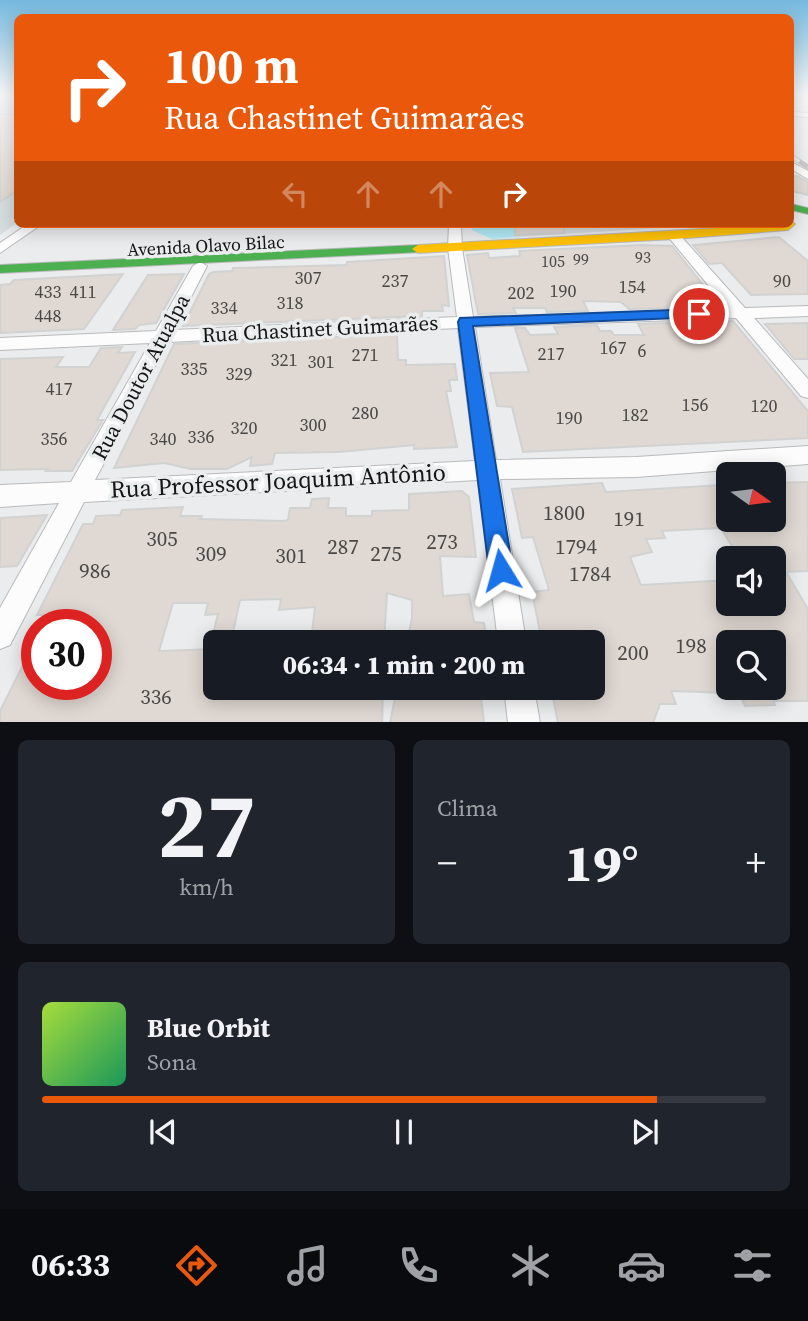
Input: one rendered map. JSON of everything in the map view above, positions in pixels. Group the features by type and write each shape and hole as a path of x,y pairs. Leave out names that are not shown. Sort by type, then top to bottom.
{"street":[{"path":"0,250 30,228"},
{"path":"455,228 455,247 510,630"},
{"name":"Avenida Olavo Bilac","path":"0,269 443,245 455,247 674,236 778,228"},
{"name":"Avenida Olavo Bilac","path":"757,230 808,230"},
{"path":"674,236 808,391"},
{"name":"Avenida Olavo Bilac","path":"0,277 444,252 455,247"},
{"name":"Rua Doutor Atualpa","path":"0,635 164,337 200,266"},
{"name":"Rua Chastinet Guimarães","path":"0,344 466,322 808,311"},
{"name":"Rua Professor Joaquim Antônio","path":"0,496 486,470 636,467 808,455"},
{"path":"521,700 524,722"}],"shaded area":[{"path":"0,129 14,129 14,225 0,235"},
{"path":"514,228 659,228 516,237"},
{"path":"514,228 516,237 492,239 472,230"}],"building":[{"path":"0,129 14,129 14,193 0,202"},
{"path":"794,176 808,182 808,195 794,192"},
{"path":"515,228 564,228 565,233 515,235"},
{"path":"779,237 808,261 808,294 751,295 722,263 709,264 693,245"},
{"path":"672,246 721,307 629,309 621,302 583,301 588,311 547,312 545,308 513,308 516,313 478,314 467,255 488,253 489,258 520,256 519,251"},
{"path":"444,256 449,306 442,305 443,311 422,311 422,316 183,326 209,274 213,272 232,271 233,268 346,265 347,262"},
{"path":"123,274 84,329 0,333 0,285 10,284 14,280"},
{"path":"184,274 156,323 139,325 135,329 113,330 148,275"},
{"path":"733,321 808,411 808,438 523,452 512,407 497,406 490,373 529,372 515,328 525,328 530,335 558,334 554,327 597,325 600,331 611,331 614,335 644,335 638,324"},
{"path":"808,323 808,359 794,359 765,324"},
{"path":"397,334 398,360 406,360 406,365 455,364 457,380 449,380 451,391 446,391 457,447 414,449 414,445 339,452 275,453 272,464 250,466 252,457 227,469 191,469 164,463 114,468 174,344"},
{"path":"122,347 118,353 135,352 97,420 103,420 72,471 0,470 0,359 63,357 56,367 89,367 101,348"},
{"path":"808,482 808,571 786,572 786,546 732,546 723,532 786,532 786,483"},
{"path":"602,483 606,492 716,485 716,528 662,531 665,538 646,539 652,552 630,557 641,585 716,581 716,616 786,616 786,572 808,609 808,701 773,701 775,705 745,706 742,700 786,700 786,630 716,630 716,693 671,691 676,704 660,704 653,722 558,722 553,700 605,700 605,630 540,630 532,592 549,590 533,537 522,538 512,489"},
{"path":"462,491 469,497 476,557 440,556 443,596 469,594 474,622 484,623 485,630 410,630 412,600 387,593 385,630 312,630 315,607 279,610 281,599 240,600 234,630 214,630 218,614 205,615 208,603 173,603 159,651 203,649 203,700 383,700 382,722 0,722 0,711 21,669 21,700 112,700 112,609 40,609 83,524 93,524 96,516 120,515 122,510 183,507 180,516 202,516 200,519 283,521 288,520 290,508 310,508 312,499 329,498 328,508 346,508 346,516 372,516 372,511 409,510 409,494"},
{"path":"47,515 17,566 0,567 0,518"},
{"path":"395,700 481,700 484,722 390,722"}],"railway":[{"path":"794,158 808,167"}],"traffic: fast":[{"path":"794,208 808,211"},
{"path":"0,269 418,249"}],"traffic: slow":[{"path":"418,249 775,228"}],"route":[{"path":"501,570 466,322 699,314"}]}
